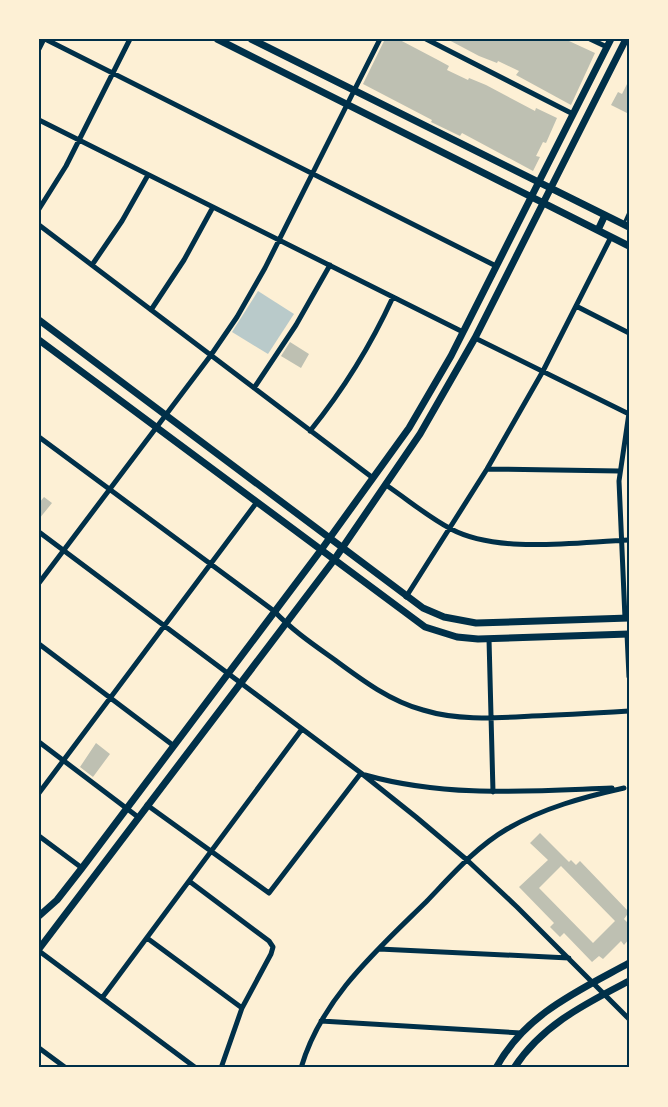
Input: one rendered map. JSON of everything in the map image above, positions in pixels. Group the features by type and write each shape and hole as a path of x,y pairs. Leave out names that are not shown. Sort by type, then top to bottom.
{"street":[{"path":"39,49 45,39 496,266"},
{"path":"39,209 80,140 130,39"},
{"path":"217,39 629,246"},
{"path":"251,39 626,226"},
{"path":"39,583 211,355 250,296 380,39"},
{"path":"426,39 573,114"},
{"path":"590,39 607,47"},
{"path":"39,916 57,900 174,746 321,550 425,402 463,332 611,39"},
{"path":"196,1068 39,950 334,560 436,408 475,338 626,39"},
{"path":"39,120 463,332"},
{"path":"92,265 122,221 148,175"},
{"path":"580,222 587,206"},
{"path":"151,310 184,260 213,207"},
{"path":"598,230 605,215"},
{"path":"39,225 373,478"},
{"path":"406,597 487,469 543,371 611,237"},
{"path":"254,388 296,325 330,265"},
{"path":"310,431 333,402 358,364 393,297"},
{"path":"576,306 629,333"},
{"path":"39,320 406,597 433,613 465,622 487,623 627,618 621,541 619,471 629,414 475,338"},
{"path":"39,340 425,627 457,637 489,639 628,634 629,677"},
{"path":"39,437 211,564 366,683 397,700 437,714 465,718 629,711"},
{"path":"487,469 619,471"},
{"path":"386,484 449,528 482,540 507,544 629,540"},
{"path":"39,793 257,502"},
{"path":"39,532 361,773 467,860 629,1019"},
{"path":"489,639 493,792"},
{"path":"39,644 174,746"},
{"path":"102,998 302,729"},
{"path":"39,742 138,817"},
{"path":"147,806 269,893 361,773"},
{"path":"361,773 424,788 493,792 626,788"},
{"path":"301,1068 321,1021 346,984 467,860 492,838 530,817 580,800 626,788"},
{"path":"39,836 82,868"},
{"path":"189,881 271,944 272,954 242,1008 221,1068"},
{"path":"147,938 242,1008"},
{"path":"378,949 569,958"},
{"path":"496,1068 521,1033 549,1008 629,963"},
{"path":"514,1068 529,1047 550,1027 580,1006 629,981"},
{"path":"321,1021 521,1033"},
{"path":"39,1048 66,1068"}],"lane":[{"path":"626,226 629,212"}],"shaded area":[{"path":"258,291 294,314 268,354 232,332"}],"building":[{"path":"385,39 398,39 449,66 447,70 486,85 535,111 536,108 557,118 546,143 543,142 536,156 540,157 533,171 462,133 460,136 431,122 432,120 363,84"},
{"path":"447,39 570,39 569,41 595,53 571,105 516,75 519,71 498,61 497,63 479,56"},
{"path":"629,80 629,114 611,105 618,92 622,94"},
{"path":"290,342 309,354 301,368 281,356"},
{"path":"44,497 52,503 39,519 39,503"},
{"path":"96,743 110,754 93,777 80,767"},
{"path":"540,833 569,862 571,860 576,865 580,861 629,912 624,919 629,924 629,939 624,945 621,941 603,959 599,956 592,962 564,933 560,937 550,927 554,923 519,887 548,860 530,843","holes":["561,866 615,921 593,943 539,888"]}]}
